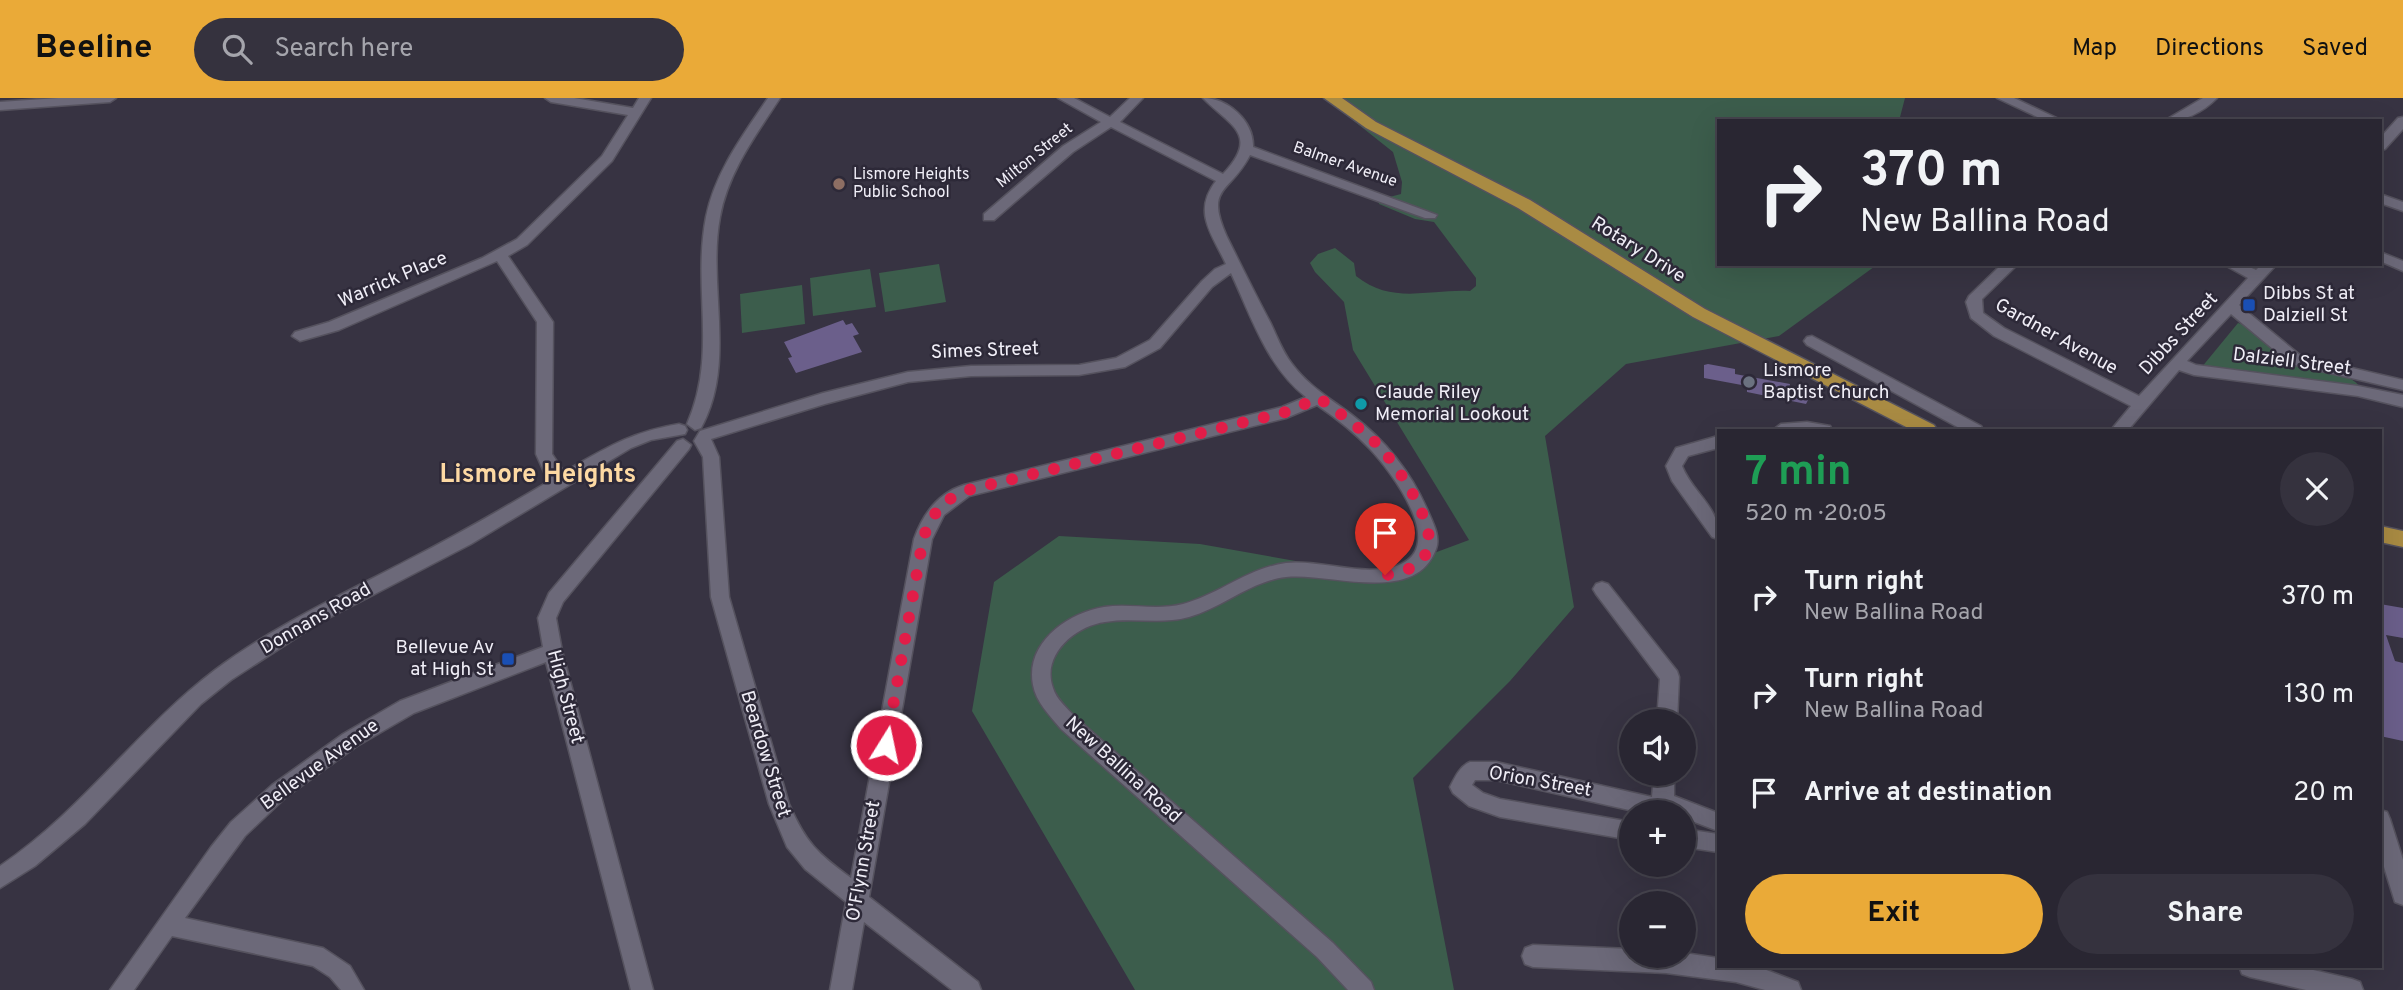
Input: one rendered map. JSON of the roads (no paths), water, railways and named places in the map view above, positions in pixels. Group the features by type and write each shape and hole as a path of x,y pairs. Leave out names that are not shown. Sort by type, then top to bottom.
{"main road":[{"name":"Rotary Drive","path":"1332,98 1371,125 1524,204 1699,313 1925,429"},
{"path":"2382,534 2403,539"}],"street":[{"path":"0,106 110,98"},
{"path":"551,98 636,112"},
{"name":"Warrick Place","path":"300,336 334,327 500,255 532,234 607,158 645,98"},
{"name":"High Street","path":"642,990 547,628 549,608 693,435 712,368 709,259 719,195 735,158 774,98"},
{"path":"1064,98 1224,180"},
{"name":"Milton Street","path":"989,216 1068,149 1111,121 1138,98"},
{"path":"1209,98 1241,124 1247,136 1248,150"},
{"path":"2003,98 2052,119"},
{"path":"2174,119 2211,98"},
{"path":"2382,144 2403,121"},
{"name":"New Ballina Road","path":"1248,150 1211,199 1212,219 1285,366 1300,384 1363,431 1390,459 1413,496 1429,540 1428,550 1412,568 1385,575 1301,569 1275,572 1259,577 1212,603 1193,610 1171,614 1101,615 1062,632 1041,667 1042,686 1052,705 1068,723 1325,950 1363,990"},
{"name":"Balmer Avenue","path":"1248,150 1430,215"},
{"path":"2382,199 2403,207"},
{"path":"500,255 545,323 544,454 550,468 563,481"},
{"path":"2382,257 2403,266"},
{"name":"Simes Street","path":"693,435 908,377 949,372 1079,370 1120,363 1155,344 1207,284 1220,272 1234,266"},
{"name":"Gardner Avenue","path":"2009,266 1976,296 1973,302 1976,315 1999,332 2141,404"},
{"path":"2234,266 2258,277"},
{"name":"Dibbs Street","path":"2120,429 2176,363 2268,266"},
{"name":"Dalziell Street","path":"2231,306 2296,360 2403,385"},
{"path":"1812,341 1973,429"},
{"name":"Dalziell Street","path":"2176,363 2194,370 2358,391 2403,401"},
{"name":"O'Flynn Street","path":"841,990 923,539 933,514 955,495 976,487 1286,412 1319,398"},
{"path":"1794,429 1816,429"},
{"name":"Donnans Road","path":"0,878 28,859 78,817 181,712 223,674 313,618 465,540 637,439 660,432 693,435"},
{"name":"Beardow Street","path":"693,435 707,445 711,457 720,597 786,825 812,862 850,890 867,911 970,990"},
{"path":"1717,442 1682,452 1674,467 1678,477 1717,531"},
{"path":"1602,589 1670,677 1668,709"},
{"name":"Bellevue Avenue","path":"121,990 238,830 279,791 325,757 407,707 553,651"},
{"name":"Orion Street","path":"1619,829 1500,808 1476,800 1460,787 1470,771 1496,771 1623,800"},
{"name":"Orion Street","path":"1696,814 1717,822"},
{"path":"2382,826 2403,895"},
{"path":"1696,835 1713,842"},
{"path":"168,925 315,956 342,972 353,990"},
{"path":"1533,956 1635,961 1731,971 1790,990"},
{"path":"2259,968 2353,990"}],"place":[{"name":"Lismore Heights Public School","path":"839,184"},
{"name":"Dibbs St at Dalziell St","path":"2249,305"},
{"name":"Lismore Baptist Church","path":"1749,382"},
{"name":"Claude Riley Memorial Lookout","path":"1361,404"},
{"name":"Bellevue Av at High St","path":"508,659"}],"district":[{"name":"Lismore Heights","path":"538,475"}]}
